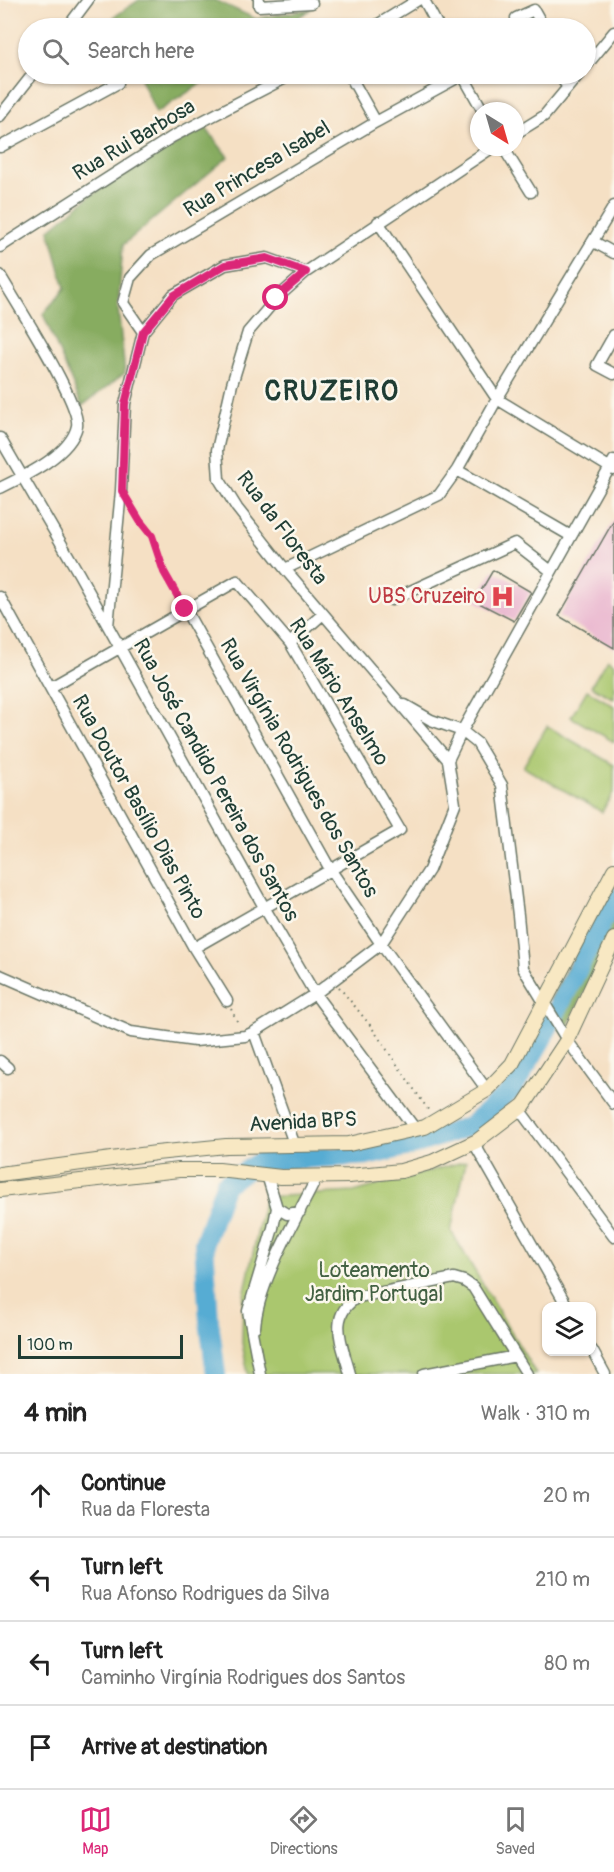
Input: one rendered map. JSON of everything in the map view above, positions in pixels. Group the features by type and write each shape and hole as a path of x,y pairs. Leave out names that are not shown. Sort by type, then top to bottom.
{"main road":[{"name":"Avenida BPS","path":"0,1174 214,1148 349,1144 416,1130 435,1121 487,1090 512,1064 614,870"},
{"path":"0,1190 179,1170 219,1170 262,1175 316,1177 350,1176 400,1171 477,1148 524,1105 565,1038 614,939"}],"street":[{"path":"74,18 88,0"},
{"path":"259,0 259,6 312,3"},
{"path":"388,18 418,0"},
{"path":"424,0 434,18"},
{"path":"516,18 534,10 538,18"},
{"path":"596,53 614,32"},
{"path":"0,116 25,84"},
{"path":"0,147 116,84"},
{"name":"Rua Rui Barbosa","path":"0,247 172,137 274,84"},
{"path":"355,84 376,122"},
{"name":"Rua Princesa Isabel","path":"143,332 123,303 130,278 151,255 445,84"},
{"path":"468,84 478,102"},
{"path":"524,128 544,116 571,84"},
{"name":"Rua da Floresta","path":"448,760 285,569 237,508 219,479 217,450 232,384 248,332 276,298 306,272 479,156"},
{"path":"509,156 531,192"},
{"path":"285,569 439,495 457,470 497,399 614,206"},
{"path":"0,975 131,1032 195,1041 249,1034 315,994 381,944 429,870 455,804 448,760 551,571 612,466 497,399 378,222"},
{"path":"594,242 614,253"},
{"path":"108,626 122,491 125,404 143,332 173,296 225,265 267,258 306,272"},
{"path":"0,275 64,387 75,410 77,426 68,442 56,456 22,478 0,488"},
{"path":"614,335 597,365 614,374"},
{"name":"Rua José Candido Pereira dos Santos","path":"0,438 315,994 416,1130"},
{"path":"457,470 571,536"},
{"path":"391,600 515,543 551,571"},
{"name":"Rua Mário Anselmo","path":"185,609 237,581 290,643 400,830 330,869"},
{"name":"Rua Doutor Basílio Dias Pinto","path":"0,597 194,948 227,1001"},
{"path":"51,687 185,609"},
{"name":"Rua Virgínia Rodrigues dos Santos","path":"185,609 330,869 381,944 487,1090"},
{"path":"290,643 323,614"},
{"path":"397,700 431,720 462,731 477,743 502,786 523,968 565,1038 614,1104"},
{"path":"194,948 330,869"},
{"path":"249,1034 295,1146"},
{"path":"519,1109 614,1237"},
{"path":"477,1148 565,1302"},
{"path":"262,1175 277,1208 287,1214 300,1212"},
{"path":"254,1343 256,1313 283,1244 316,1177"},
{"path":"260,1374 248,1311 277,1208"},
{"path":"350,1374 338,1326 347,1303 358,1296 454,1278 473,1287 527,1374"},
{"path":"424,1374 516,1356"},
{"path":"594,1356 605,1374"}],"path":[{"path":"122,491 152,536 164,572 185,609"},
{"path":"334,980 370,1025 435,1121"},
{"path":"227,1001 249,1034"}],"green space":[{"path":"139,0 215,0 254,18 114,18"},
{"path":"311,9 297,18 262,18"},
{"path":"143,84 201,84 156,113"},
{"path":"205,127 228,157 123,245 118,308 125,373 82,406 43,314 65,288 49,230 91,195"},
{"path":"607,659 614,664 614,699 591,686"},
{"path":"587,690 614,706 614,742 571,717"},
{"path":"547,726 614,765 614,791 602,812 523,767"},
{"path":"614,881 614,934 566,1029 550,999"},
{"name":"Loteamento Jardim Portugal","path":"466,1161 451,1231 536,1374 248,1374 242,1343 243,1300 265,1197 354,1192"}],"building":[{"path":"614,520 614,648 559,616"},
{"name":"UBS Cruzeiro","path":"493,570 531,592 514,621 475,601"}],"waterway":[{"path":"216,1374 209,1321 204,1243 225,1184 261,1161 371,1155 413,1145 470,1126 512,1090 541,1041 614,899"}],"place":[{"name":"UBS Cruzeiro","path":"503,596"}],"district":[{"name":"CRUZEIRO","path":"332,391"}],"route":[{"path":"185,609 164,572 152,536 122,491 125,404 143,332 173,296 225,265 267,258 306,272 276,298"}]}
